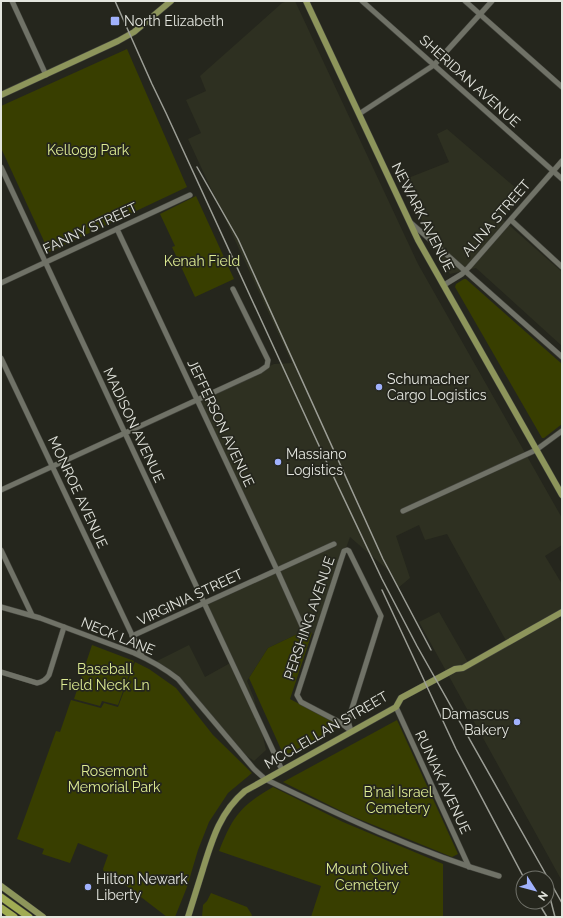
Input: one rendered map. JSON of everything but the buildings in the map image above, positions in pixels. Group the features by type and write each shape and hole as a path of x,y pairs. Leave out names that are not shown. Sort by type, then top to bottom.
{"highway":[{"path":"1,897 28,917"},
{"path":"1,908 14,917"}],"main road":[{"path":"1,95 118,41 134,32 170,1"},
{"name":"NEWARK AVENUE","path":"306,1 418,240 562,495"},
{"name":"MCCLELLAN STREET","path":"189,914 209,847 220,821 230,805 250,787 396,707 401,698 455,669 463,668 562,612"},
{"path":"1,886 43,917"},
{"path":"185,917 189,914"}],"street":[{"path":"12,1 46,75"},
{"name":"SHERIDAN AVENUE","path":"362,1 562,179"},
{"path":"465,1 562,87"},
{"path":"359,114 434,65 492,1"},
{"name":"ALINA STREET","path":"444,285 465,271 562,161"},
{"name":"MADISON AVENUE","path":"1,167 282,770"},
{"name":"FANNY STREET","path":"1,283 190,195"},
{"path":"511,220 562,267"},
{"path":"409,221 562,357"},
{"name":"JEFFERSON AVENUE","path":"117,229 303,628"},
{"path":"1,490 260,371 268,364 268,360 232,289"},
{"name":"MONROE AVENUE","path":"1,358 132,636"},
{"path":"403,511 536,450 562,431"},
{"name":"VIRGINIA STREET","path":"142,656 132,636 334,544"},
{"path":"1,550 32,615"},
{"name":"PERSHING AVENUE","path":"344,551 349,551 381,616 348,721 351,732 341,723 301,702 298,698 298,690 344,551"},
{"name":"NECK LANE","path":"1,607 32,615 142,656 163,668 178,679 254,769 265,779 359,824 408,845 499,876"},
{"path":"1,672 37,683 43,682 49,675 64,627"},
{"name":"RUNIAK AVENUE","path":"396,707 469,867"}],"shaded area":[{"path":"295,1 418,264 562,518 562,545 545,556 562,584 562,613 558,616 562,623 562,881 419,622 439,612 470,666 509,646 447,534 425,540 419,525 396,536 410,578 398,588 389,571 350,537 315,635 306,630 268,648 247,681 254,698 266,750 254,761 233,746 167,669 153,663 189,645 205,677 232,662 206,605 277,572 198,400 274,364 292,363 188,139 201,133 186,100 206,91 200,76 282,3"},
{"path":"447,129 524,195 502,219 562,272 562,346 476,268 450,274 437,253 403,180 449,162 437,134"}],"green space":[{"name":"Kellogg Park","path":"127,49 187,187 49,252 1,148 1,106"},
{"name":"Kenah Field","path":"196,196 234,279 195,297 172,247 175,246 160,214"},
{"path":"466,279 562,364 562,424 544,438 542,438 455,287 456,284"},
{"path":"306,630 312,633 290,699 339,725 339,727 284,756 249,678 268,648"},
{"name":"Baseball Field Neck Ln","path":"92,645 134,661 118,705 102,701 100,706 74,699"},
{"name":"Rosemont Memorial Park","path":"135,662 149,669 176,688 213,735 252,773 228,793 209,822 175,917 167,917 124,884 105,875 103,869 108,855 78,843 70,863 42,854 44,849 17,839 56,731 60,732 71,700 101,708 104,703 118,707"},
{"name":"B'nai Israel Cemetery","path":"397,720 458,854 452,857 349,815 283,782"},
{"name":"Mount Olivet Cemetery","path":"273,787 343,822 443,864 443,917 311,917 321,886 219,851 229,829 239,813 245,806"},
{"path":"211,893 247,907 252,915 251,917 202,917 203,905"}],"railway":[{"path":"115,1 321,450 382,579 417,646 562,903"},
{"path":"197,167 238,239 383,559 431,650"},
{"path":"382,590 456,749 520,870"},
{"path":"543,910 547,917"},
{"path":"553,910 555,917"}],"place":[{"name":"North Elizabeth","path":"115,21"},
{"name":"Schumacher Cargo Logistics","path":"379,387"},
{"name":"Massiano Logistics","path":"278,462"},
{"name":"Damascus Bakery","path":"517,722"},
{"name":"Hilton Newark Liberty","path":"88,887"}]}
